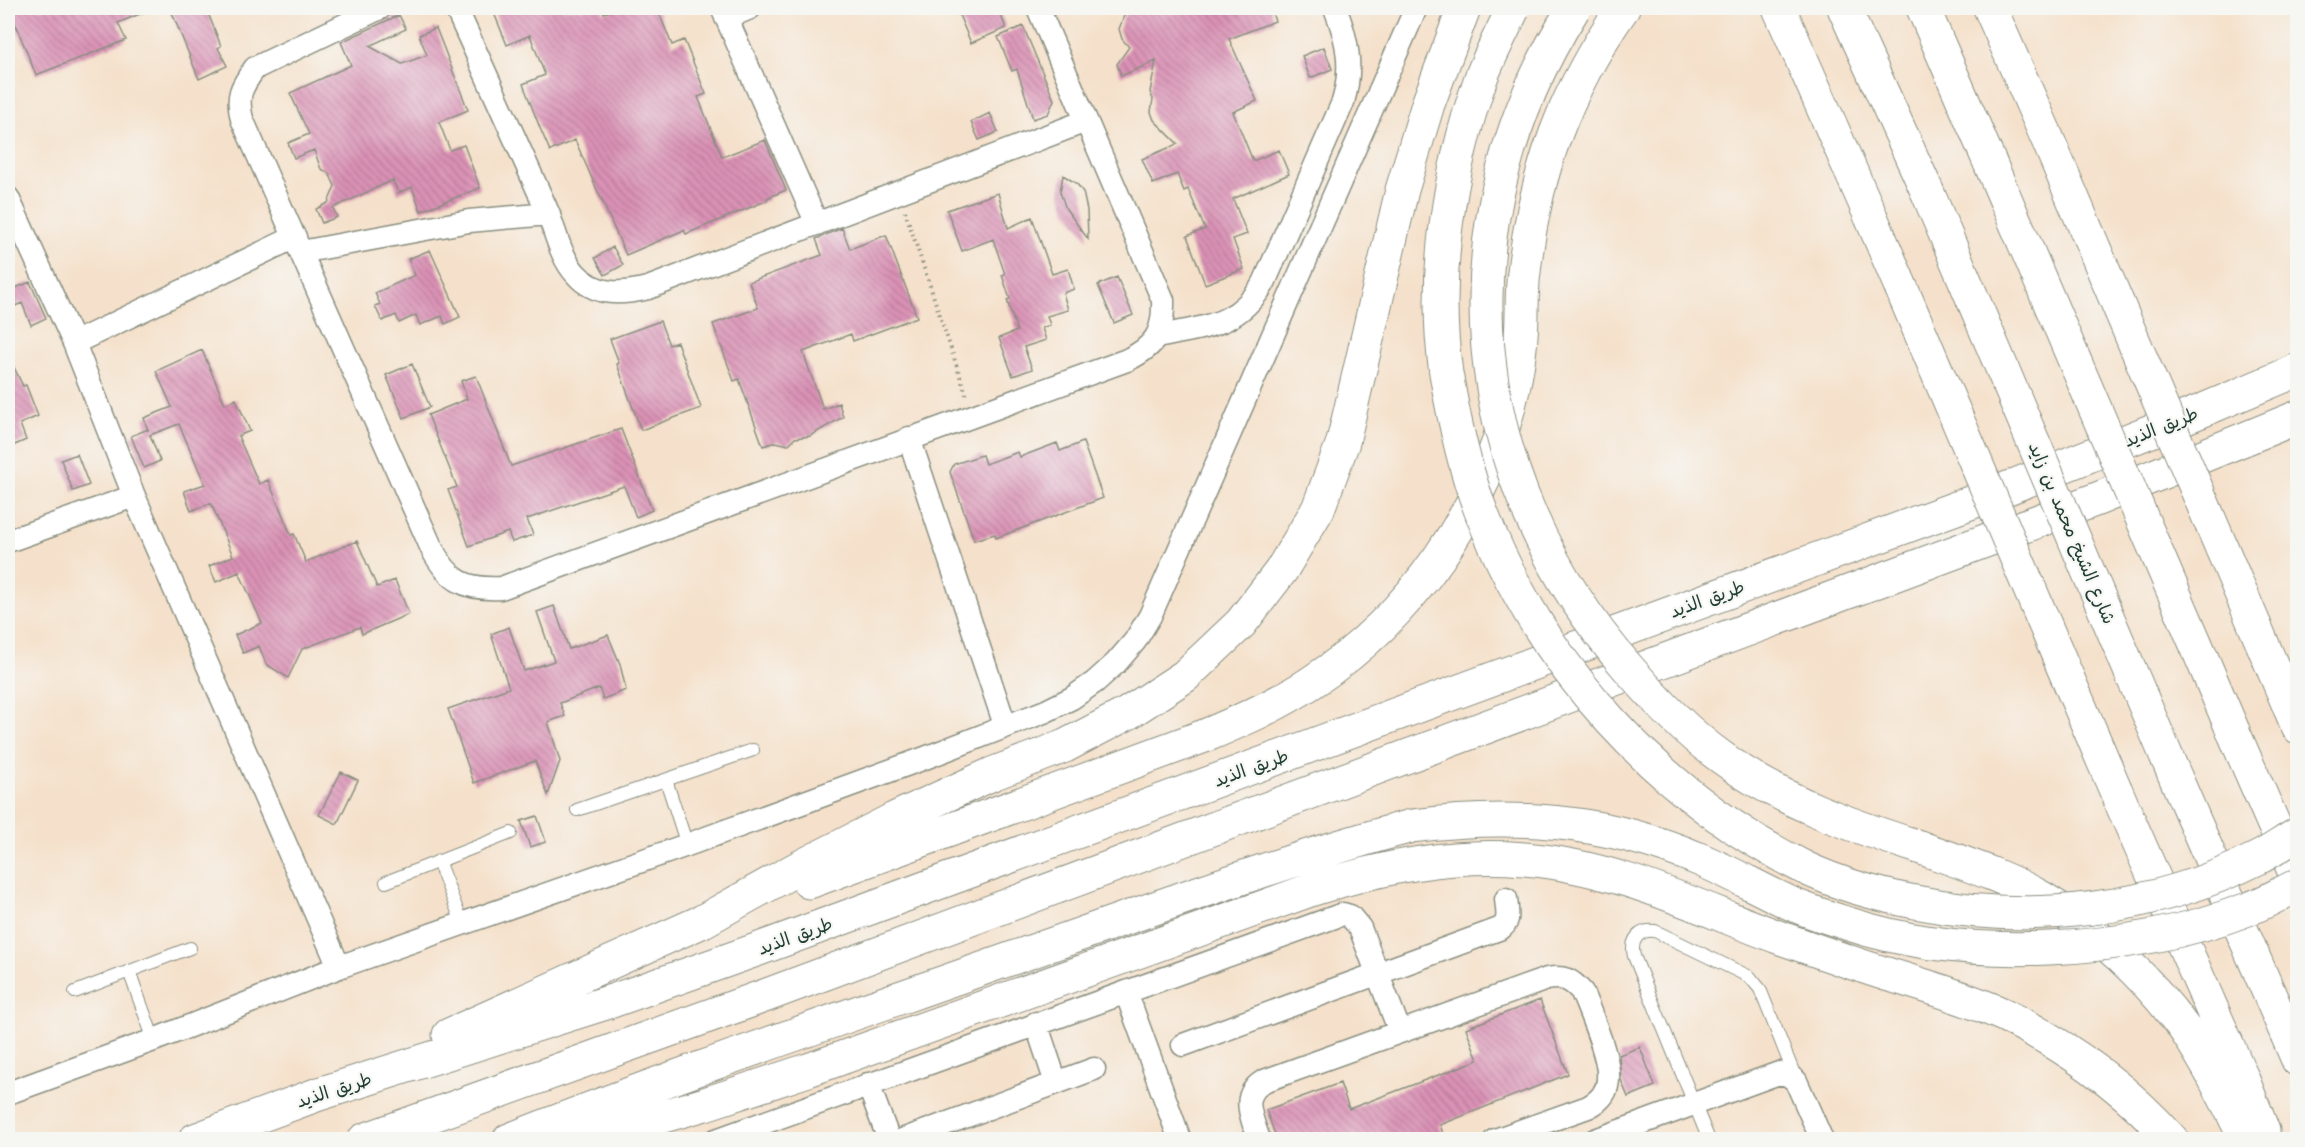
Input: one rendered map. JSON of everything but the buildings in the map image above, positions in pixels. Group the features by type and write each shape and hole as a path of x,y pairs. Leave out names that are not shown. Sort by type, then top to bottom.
{"highway":[{"path":"703,921 798,868 894,819 992,774 1065,746 1128,713 1185,676 1241,623 1281,571 1318,509 1343,442 1402,190 1428,104 1464,8"},
{"path":"1513,8 1482,76 1460,147 1446,221 1442,295 1446,369 1459,442 1481,513 1512,580 1555,652 1607,718 1668,777 1725,820 1807,869 1880,895 1956,910 2034,914 2111,906 2186,888 2257,858 2298,834"},
{"path":"1574,8 1554,39 1528,93 1507,150 1494,208 1486,268 1486,328 1492,387 1504,446 1524,502 1549,557 1580,608 1617,655 1665,710 1721,758 1784,796 1851,825 1982,870 2042,898 2096,936 2144,980 2186,1031 2220,1087 2246,1140"},
{"path":"316,1095 703,921 1207,735 1262,712 1313,682 1360,646 1403,604 1446,547 1470,506 1494,452 1511,395 1521,336 1523,275 1532,214 1547,155 1569,97 1599,43 1623,8"},
{"path":"1779,8 2243,1080 2266,1140"},
{"name":"شارع الشيخ محمد بن زايد","path":"1844,8 1927,191 2298,1060"},
{"path":"1923,8 2298,880"},
{"path":"1990,8 2293,717"},
{"name":"طريق الذيد","path":"195,1140 316,1095 612,1001 759,949 1983,498 2298,370"},
{"path":"364,1140 767,995 1993,538 2298,417"},
{"path":"509,1140 584,1110 798,1033 1285,864 1412,826 1496,818 1538,819 1580,824 1662,845 1701,860 1794,905 1851,925 1917,940 1983,948 2051,949 2118,942 2173,932 2248,909 2298,885"},
{"path":"581,1140 705,1104 808,1070 1302,893 1364,873 1417,862 1471,857 1557,863 1630,880 1812,949 1984,1007 2058,1044 2109,1079 2155,1120 2172,1140"}],"street":[{"path":"380,8 255,68 243,84 238,103 242,119 432,549 442,568 459,582 479,589 501,588 1127,360 1144,351 1157,337 1163,318 1163,300 1038,8"},
{"path":"456,8 549,214 564,253 577,275 598,290 623,294 648,288 1086,121"},
{"path":"750,8 724,13 817,224"},
{"path":"1157,337 1228,319 1243,310 1264,283 1343,102 1347,88 1349,73 1347,43 1335,8"},
{"path":"8,1093 154,1040 339,967 462,926 925,758 1046,711 1072,698 1095,682 1135,641 1150,616 1416,8"},
{"path":"9,208 74,343 134,496 339,967"},
{"path":"74,343 298,244 469,221 549,214"},
{"path":"909,438 1005,725"},
{"path":"8,540 134,496"},
{"path":"1183,1045 1503,927 1507,920 1506,899"},
{"path":"716,1140 766,1131 868,1084 1343,914 1350,916 1360,928 1400,1032"},
{"path":"1259,1140 1249,1102 1251,1093 1264,1081 1547,979 1567,978 1575,983 1582,992 1607,1065 1609,1078 1605,1091 1598,1101 1588,1107 1495,1140"},
{"path":"1126,992 1180,1140"},
{"path":"1035,1023 1056,1083"},
{"path":"902,1140 1094,1069"},
{"path":"1595,1140 1779,1073 1788,1075 1796,1081 1822,1140"},
{"path":"868,1084 889,1140"}],"lane":[{"path":"577,810 753,750"},
{"path":"666,780 687,845"},
{"path":"386,882 511,833"},
{"path":"438,861 462,926"},
{"path":"1708,1140 1632,948 1639,934 1647,930 1655,931 1750,977 1760,989 1796,1081"},
{"path":"75,992 190,948"},
{"path":"129,971 154,1040"}],"path":[{"path":"899,193 973,415"}]}
